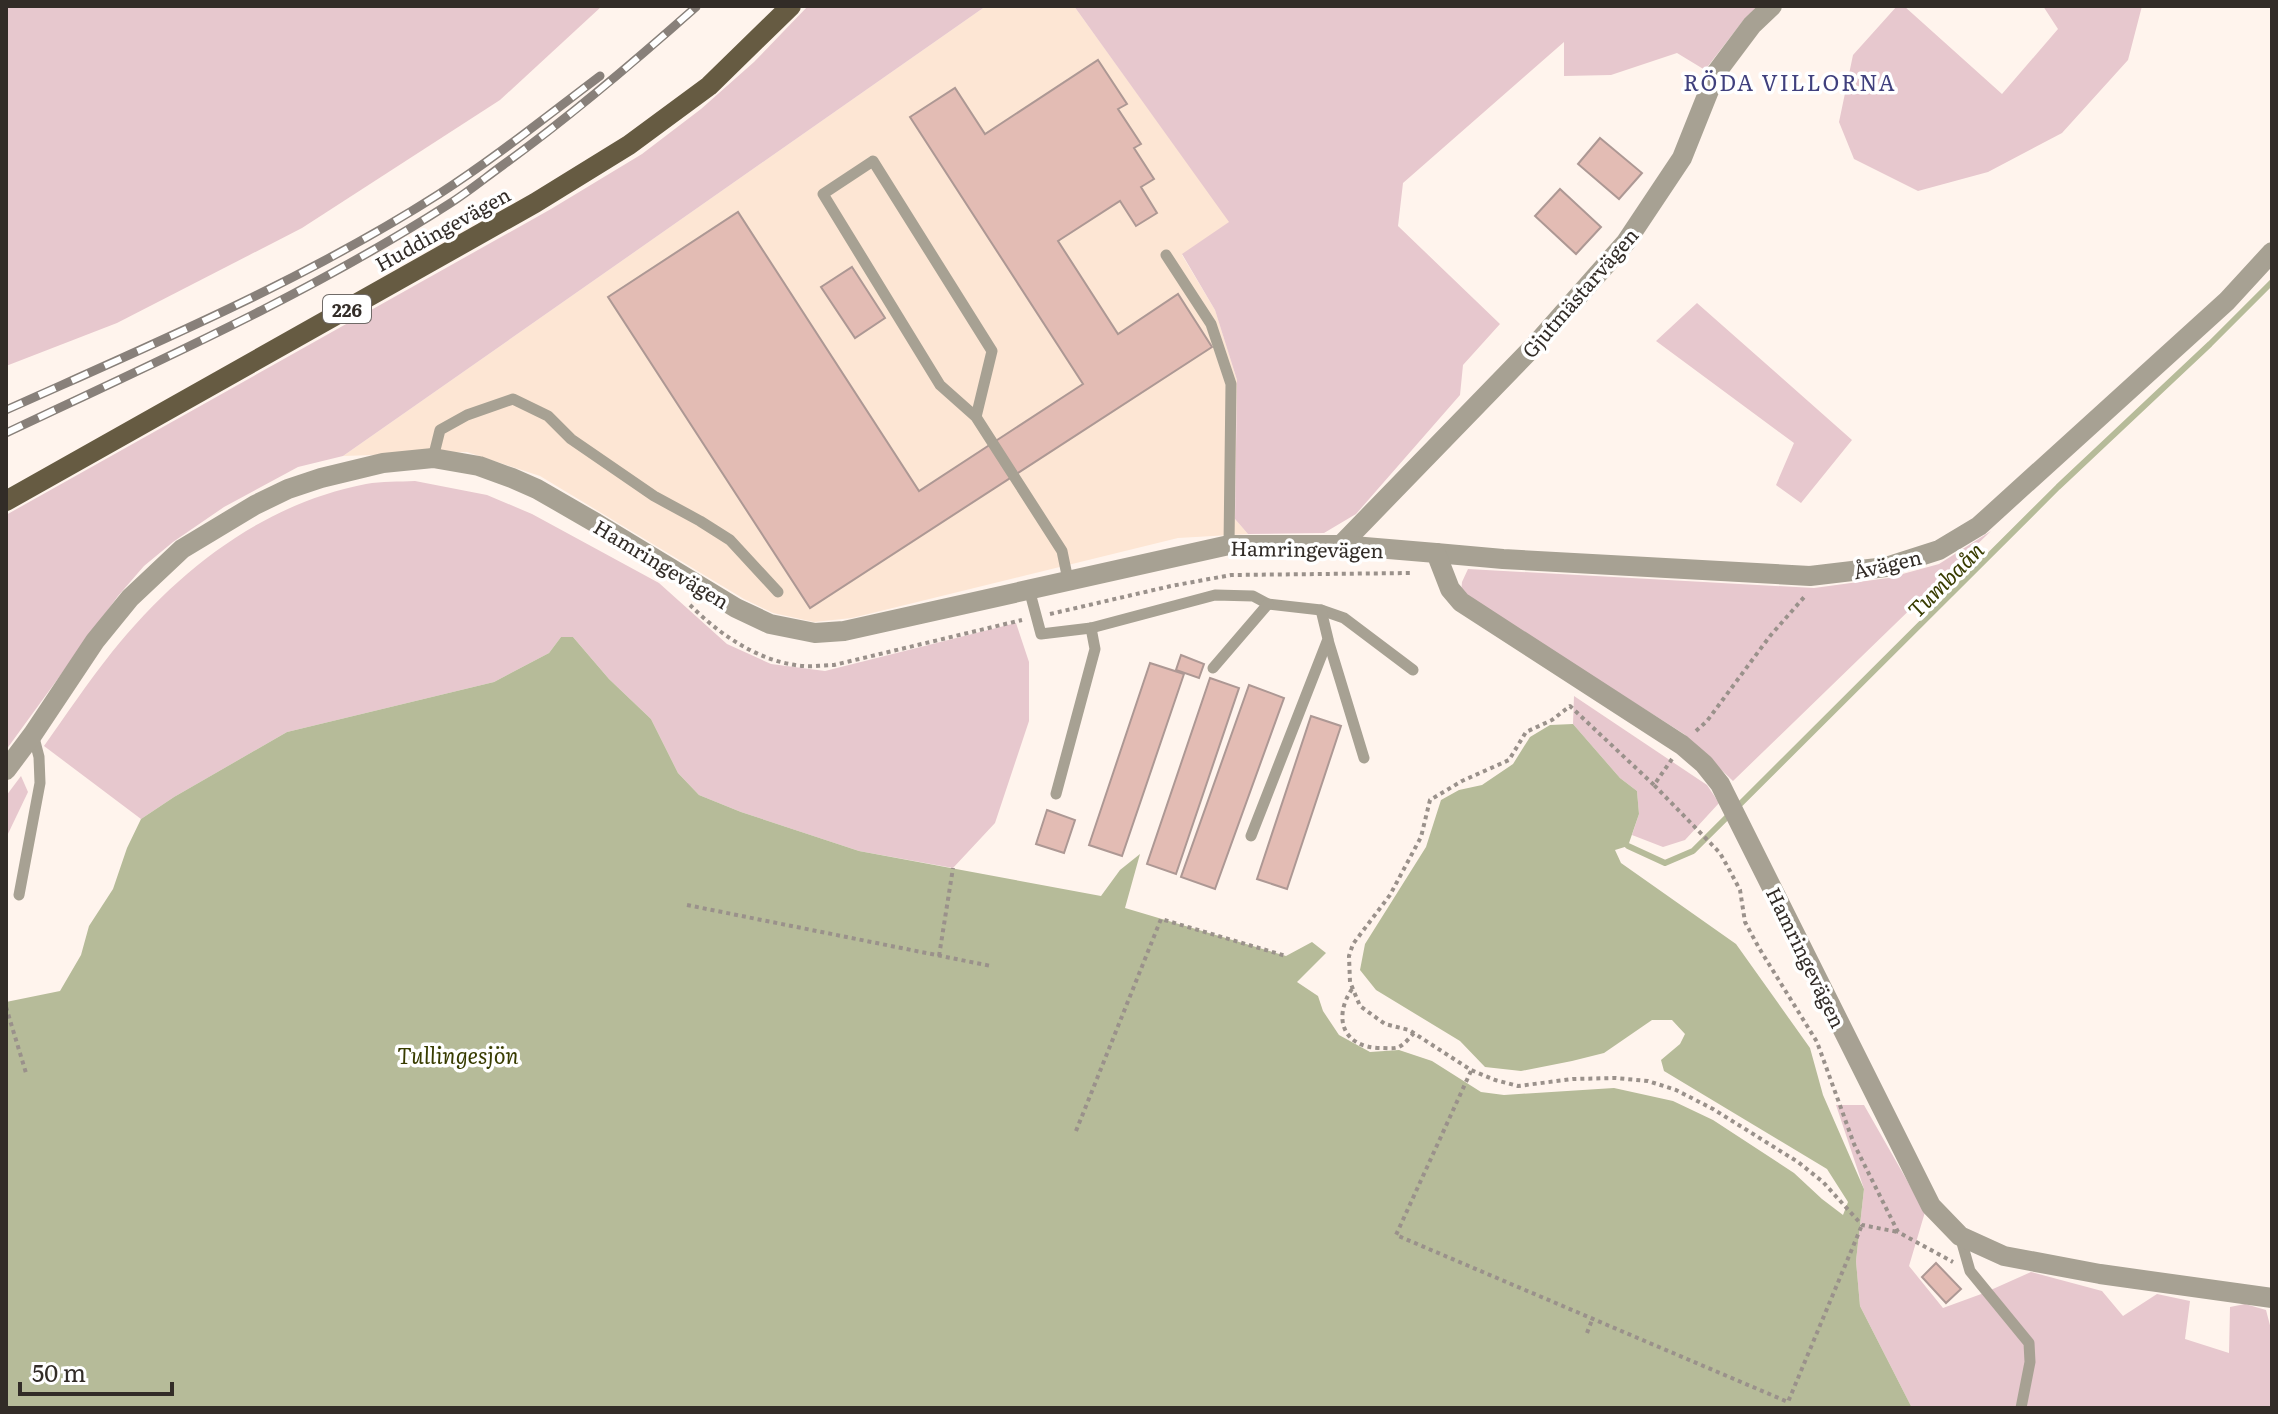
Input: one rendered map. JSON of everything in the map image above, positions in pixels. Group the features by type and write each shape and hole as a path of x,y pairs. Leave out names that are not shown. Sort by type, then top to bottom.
{"main road":[{"name":"Huddingevägen","path":"6,501 521,211 629,145 709,86 791,6"}],"street":[{"name":"Gjutmästarvägen","path":"1341,545 1536,344 1626,242 1682,158 1716,73 1752,25 1772,6"},
{"name":"Åvägen","path":"1436,553 1810,576 1886,567 1939,550 1979,526 2227,301 2272,252"},
{"name":"Hamringevägen","path":"6,770 95,641 130,598 182,549 288,489 383,463 433,458 479,466 537,489 736,608 770,624 815,633 844,631 1229,545 1341,545 1436,553 1450,589 1461,602 1682,745 1704,764 1720,784 1931,1206 1960,1236 2004,1256 2100,1274 2272,1298"}],"lane":[{"path":"976,417 992,351 873,161 823,194 940,385 976,417 1062,551 1068,580"},
{"path":"1166,255 1211,324 1231,384 1229,545"},
{"path":"433,458 440,430 467,415 513,399 548,416 571,439 654,496 730,540 778,592"},
{"path":"1029,589 1041,634 1091,628 1215,595 1253,596 1268,604 1321,610 1344,618 1413,670"},
{"path":"1213,668 1268,604"},
{"path":"1321,610 1364,758"},
{"path":"1056,794 1095,649 1091,628"},
{"path":"1251,836 1328,639"},
{"path":"19,895 40,783 39,757 33,734"},
{"path":"1960,1236 1970,1271 2029,1343 2030,1362 2021,1408"}],"path":[{"path":"1654,785 1682,745 1707,721 1770,636 1828,574"},
{"path":"1898,1232 1854,1144 1817,1042 1745,922 1740,890 1720,853 1570,706 1552,720 1526,732 1509,760 1462,781 1430,800 1421,837 1396,884 1353,944 1349,956 1350,982 1360,1006 1385,1024 1414,1033 1471,1070 1495,1080 1518,1086 1573,1079 1616,1078 1648,1081 1676,1090 1713,1109 1798,1162 1823,1182 1862,1225 1898,1232 1970,1271"},
{"path":"939,956 953,868"},
{"path":"687,905 991,966"},
{"path":"1076,1131 1161,919 1286,956"},
{"path":"1352,989 1342,1017 1345,1031 1361,1045 1374,1048 1401,1046 1414,1033"},
{"path":"6,1007 26,1073"},
{"path":"1471,1070 1396,1235 1788,1402 1862,1225"},
{"path":"1587,1333 1592,1320"}],"shaded area":[{"path":"6,6 602,6 500,100 302,228 117,323 6,366"},
{"path":"808,6 986,6 343,456 298,467 224,507 173,542 144,566 118,596 6,750 6,515 551,209 642,154 701,109 754,62"},
{"path":"986,6 1074,6 1230,222 1182,255 1215,310 1237,380 1235,519 1248,534 1178,538 852,618 814,622 773,613 744,599 540,476 467,452 343,456"},
{"path":"1074,6 1759,6 1745,18 1705,70 1677,53 1611,75 1564,76 1564,42 1403,183 1398,226 1500,324 1463,365 1460,395 1356,514 1324,533 1248,534 1235,519 1237,380 1215,310 1182,254 1229,222"},
{"path":"1897,6 1904,6 2002,94 2058,29 2043,6 2142,6 2128,60 2062,133 1988,172 1918,191 1854,159 1839,122 1853,55"},
{"path":"1697,303 1852,440 1801,503 1776,485 1794,443 1656,341"},
{"path":"415,481 487,495 532,514 659,583 727,644 771,664 825,671 1016,623 1029,662 1029,721 995,823 953,868 859,851 699,795 678,773 651,719 609,679 573,637 561,637 549,653 494,682 287,732 141,819 44,746 103,663 137,622 164,594 224,545 292,507 328,494 372,483"},
{"path":"1991,531 1733,781 1684,734 1461,593 1468,569 1814,588 1888,578 1939,564"},
{"path":"1574,696 1707,785 1719,803 1685,840 1663,847 1632,835 1639,814 1637,791 1620,778 1573,724"},
{"path":"21,776 28,792 6,838 6,796"},
{"path":"1836,1105 1864,1105 1925,1212 1909,1266 1943,1308 2031,1272 2102,1291 2123,1316 2157,1294 2190,1301 2185,1339 2229,1353 2230,1307 2245,1304 2266,1310 2272,1333 2272,1408 1912,1408 1860,1306 1856,1261 1864,1189"}],"water":[{"name":"Tullingesjön","path":"561,637 573,637 609,679 651,719 678,773 699,795 859,851 1101,896 1120,870 1140,854 1125,908 1286,956 1312,942 1326,953 1297,982 1318,996 1323,1011 1339,1035 1370,1052 1399,1050 1432,1061 1481,1092 1504,1095 1614,1088 1673,1101 1713,1120 1794,1173 1843,1215 1848,1202 1827,1169 1664,1071 1661,1060 1680,1044 1685,1034 1672,1020 1652,1020 1604,1053 1521,1071 1485,1067 1460,1041 1376,990 1360,970 1365,944 1426,847 1441,800 1459,790 1482,785 1513,764 1530,737 1550,725 1573,724 1620,778 1637,791 1639,814 1628,846 1615,850 1621,863 1736,944 1810,1048 1823,1095 1864,1189 1856,1261 1860,1306 1912,1408 6,1408 6,1002 60,991 81,955 89,926 113,889 141,819 174,797 287,732 494,682 549,653"}],"building":[{"path":"1098,60 1127,104 1118,109 1141,144 1134,148 1154,179 1141,187 1157,213 1136,226 1120,201 1058,241 1118,334 1178,294 1212,347 810,608 608,297 738,212 919,491 1083,384 910,117 955,88 985,134"},
{"path":"1600,138 1642,173 1619,199 1578,164"},
{"path":"1560,189 1601,227 1576,254 1535,216"},
{"path":"852,267 885,318 855,338 821,287"},
{"path":"1181,655 1204,664 1199,678 1176,670"},
{"path":"1150,663 1184,674 1122,856 1089,845"},
{"path":"1210,678 1239,688 1176,874 1147,864"},
{"path":"1249,685 1284,698 1215,889 1181,877"},
{"path":"1311,716 1341,726 1287,889 1257,879"},
{"path":"1047,810 1075,820 1064,853 1036,844"},
{"path":"1936,1263 1961,1289 1946,1303 1922,1277"}],"waterway":[{"name":"Tumbaån","path":"1628,846 1665,863 1693,851 2058,487 2272,282"}],"railway":[{"path":"6,433 287,297 396,237 470,190 578,108 696,7"},
{"path":"6,410 227,310 387,226 480,166 600,76"}],"district":[{"name":"RÖDA VILLORNA","path":"1790,81"}]}
